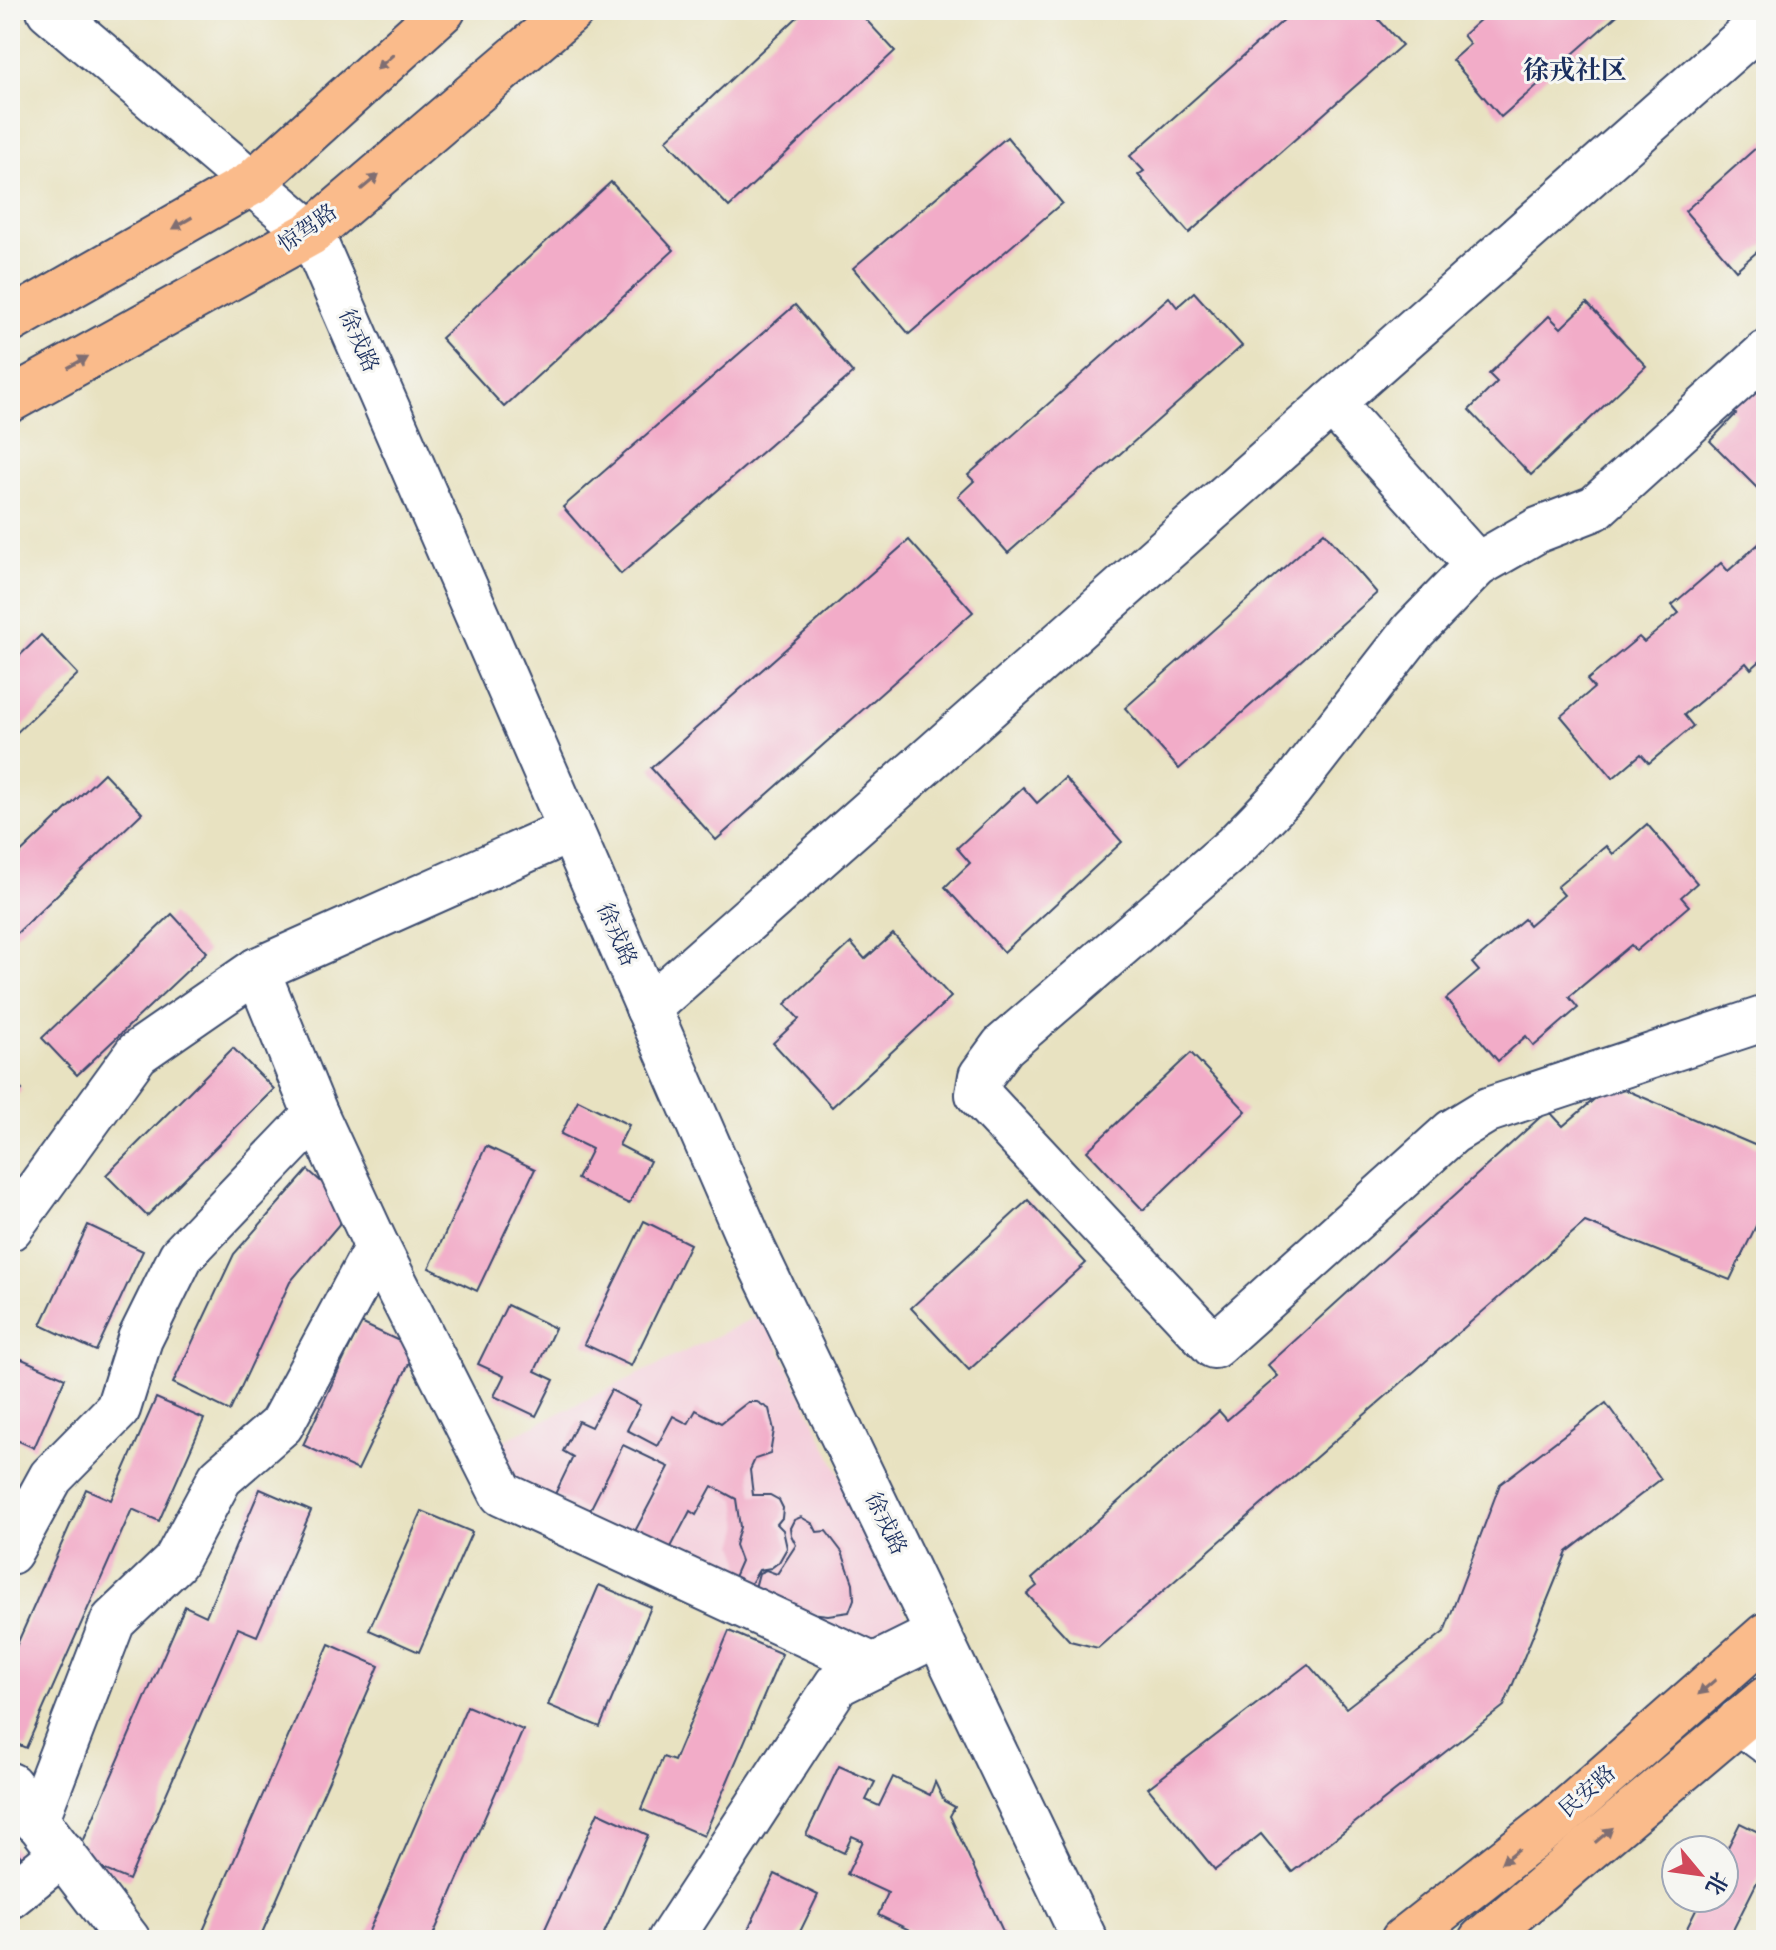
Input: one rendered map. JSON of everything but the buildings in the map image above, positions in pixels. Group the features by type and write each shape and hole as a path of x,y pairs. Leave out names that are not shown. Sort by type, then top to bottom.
{"main road":[{"path":"10,321 252,183 443,10"},
{"name":"惊驾路","path":"10,400 311,233 572,10"},
{"name":"民安路","path":"1403,1940 1557,1819 1766,1635"},
{"name":"民安路","path":"1481,1940 1757,1720"}],"street":[{"name":"徐戎路","path":"49,10 311,233 754,1251 1085,1940"},
{"path":"648,1008 1766,19"},
{"path":"1766,353 1595,508 1538,530 1477,565 1413,631 1290,789 1234,847 1003,1046 981,1076 978,1094 1214,1346 1452,1132 1488,1110 1766,1018"},
{"path":"1332,403 1477,565"},
{"path":"10,1228 137,1053 257,970 571,830"},
{"path":"257,970 316,1115 377,1247 502,1494 874,1666"},
{"path":"10,1552 51,1477 118,1409 140,1339 181,1256 316,1115"},
{"path":"10,1896 49,1837 113,1621 175,1562 220,1478 281,1425 377,1247"},
{"path":"670,1940 837,1684 938,1634"},
{"path":"10,1785 128,1940"}],"shaded area":[{"path":"763,1313 916,1636 873,1659 509,1486 490,1447"}],"district":[{"name":"徐戎社区","path":"1575,71"}]}
